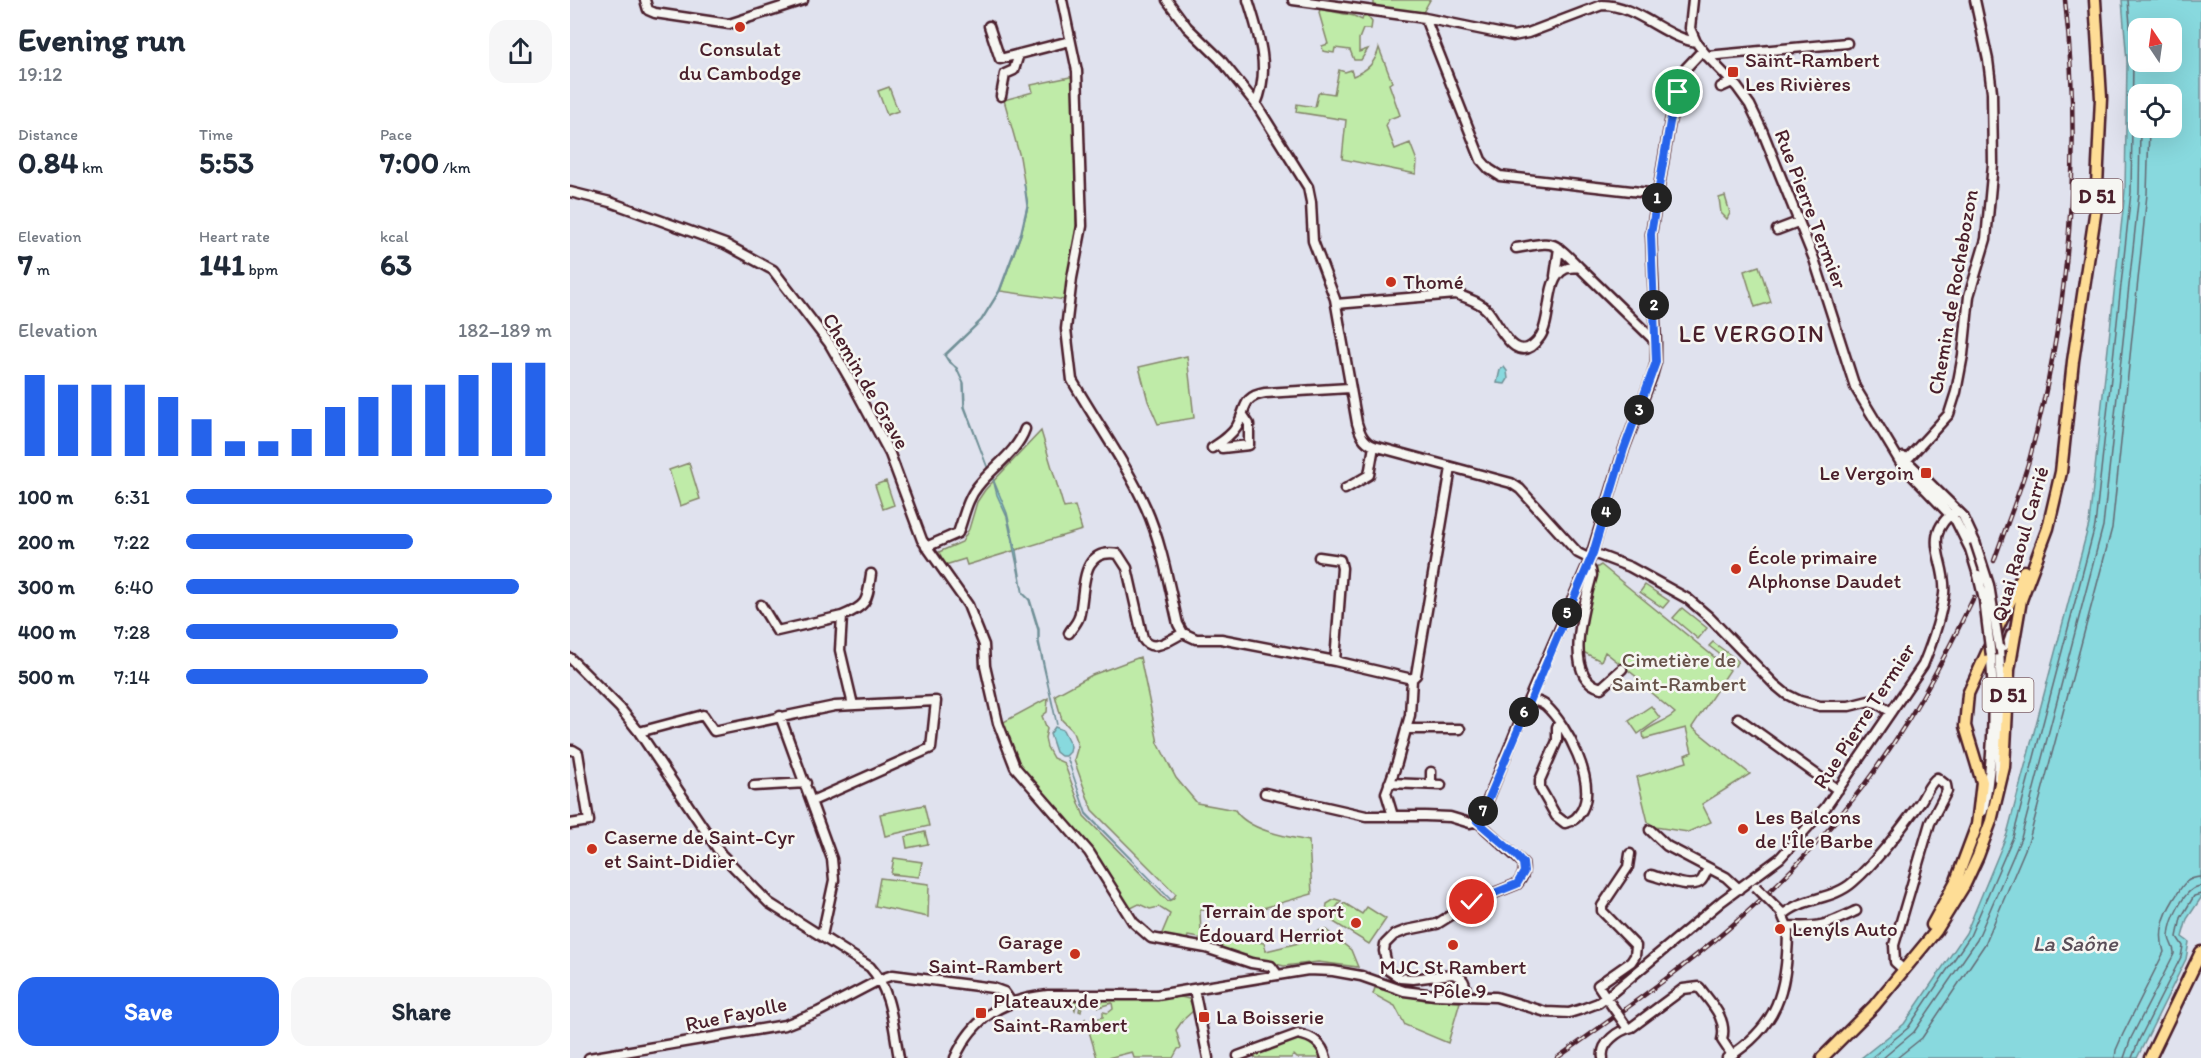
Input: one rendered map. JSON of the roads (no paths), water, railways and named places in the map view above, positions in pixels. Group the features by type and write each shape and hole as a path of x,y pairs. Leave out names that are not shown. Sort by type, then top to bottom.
{"main road":[{"name":"D 51","path":"2068,412 2096,208 2100,153 2101,87 2095,0"},
{"name":"Quai Raoul Carrié","path":"1821,1058 1874,1006 1936,931 1965,884 1984,838 1998,791 2006,742 2009,670 2021,600 2050,517 2061,472 2068,412"},
{"name":"Quai Raoul Carrié","path":"1914,956 1956,881 1977,825 1982,782 1965,726 1968,693 2036,543 2052,491 2068,412"},
{"path":"2150,1058 2201,952"}],"street":[{"path":"645,0 648,10 655,13 729,24 803,0"},
{"path":"1062,0 1077,71 1082,226 1072,278 1066,329 1070,372 1072,380 1138,490 1156,536 1178,624 1183,633 1196,639 1221,639 1335,661 1412,679"},
{"path":"1167,0 1188,27 1220,59 1256,104 1308,187 1313,241 1336,304 1350,388 1361,435 1368,443 1511,483 1520,489 1578,553 1590,559 1630,567 1688,599 1709,617 1773,684 1786,694 1820,706 1849,706 1869,701 1891,712"},
{"path":"1248,0 1263,55 1261,92 1256,104"},
{"path":"1293,0 1425,18 1513,36 1528,33 1602,4 1615,5 1627,9 1684,40 1696,42"},
{"name":"Rue Pierre Termier","path":"1693,0 1690,28 1704,53 1750,105 1762,130 1814,260 1855,387 1904,463 1957,515 1989,585 1999,647 2001,691 1998,791"},
{"name":"Chemin de Rochebozon","path":"1904,463 1949,414 1963,355 1969,296 1986,239 1993,164 1992,92 1988,60 1975,0"},
{"path":"1425,18 1481,160 1489,169 1500,176 1658,194"},
{"path":"989,26 1005,74 1000,96"},
{"path":"1000,59 1070,41"},
{"path":"1265,793 1356,814 1450,817 1470,823 1481,817 1590,559 1624,449 1656,362 1651,234 1670,122 1686,68 1704,53 1847,43"},
{"path":"1005,74 1014,70 1019,54"},
{"path":"1721,87 1732,82"},
{"name":"Chemin de Grave","path":"570,192 610,202 725,244 773,270 829,344 872,417 890,454 926,547 968,605 984,645 985,666 998,723 1015,767 1089,852 1133,922 1150,938 1206,948 1251,963 1271,966 1277,974"},
{"path":"1776,230 1798,222"},
{"path":"1516,248 1551,242 1656,342"},
{"path":"1336,304 1456,294 1472,299 1487,310 1510,344 1522,348 1534,344 1542,334 1556,276 1559,248"},
{"path":"1556,276 1566,269 1579,267"},
{"path":"1243,415 1249,424 1249,445 1222,448 1215,446 1236,428 1248,400 1258,394 1350,388"},
{"path":"926,547 958,533 974,492 1022,439 1025,429"},
{"path":"1345,489 1369,475 1374,446"},
{"path":"1412,679 1416,675 1422,643 1451,468"},
{"name":"Rue Pierre Termier","path":"955,1058 967,1036 986,1015 1011,1002 1048,995 1157,995 1308,970 1333,971 1361,976 1404,991 1435,995 1496,997 1533,1009 1556,1013 1582,1009 1608,1000 1739,888 1753,884 1826,807 1923,665 1932,643 1944,594 1944,576 1937,550 1938,536 1944,519 1957,515"},
{"name":"Rue Pierre Termier","path":"1972,545 1984,600 1993,689 1990,764 1986,796 1977,825"},
{"path":"1069,633 1078,619 1086,569 1102,554 1110,553 1118,554 1127,568 1146,644 1158,645 1183,633"},
{"path":"1319,557 1340,560 1342,568 1335,661"},
{"path":"1590,559 1592,575 1581,621 1577,654 1579,667 1593,684 1603,691 1622,669"},
{"path":"761,605 777,631 842,616 860,609 867,600 871,574"},
{"path":"1999,647 2009,643 2021,600"},
{"path":"842,616 840,650 853,705"},
{"name":"Rue Pierre Termier","path":"1988,629 1995,645 1999,647"},
{"path":"570,658 620,708 639,732 721,854 770,905 870,967 881,979 899,1058"},
{"path":"1393,816 1386,793 1406,729 1413,686 1412,679"},
{"path":"1529,699 1544,704 1563,726 1583,767 1584,806 1577,818 1565,823 1556,816 1540,788 1540,780 1557,741 1559,724"},
{"path":"639,732 703,715 714,731 835,706 936,702 932,748 812,801"},
{"path":"780,716 832,859 834,880 822,936"},
{"path":"1738,718 1838,790"},
{"path":"1406,729 1460,729"},
{"name":"Rue Pierre Termier","path":"1990,764 1996,758 1999,740"},
{"path":"570,750 578,753 589,821 570,824"},
{"path":"1976,760 1982,764 1990,764"},
{"path":"1431,772 1431,785"},
{"path":"1781,913 1799,904 1838,892 1852,883 1911,815 1933,780 1937,778 1943,781 1947,791 1930,823 1893,945 1895,962 1904,970"},
{"path":"754,786 806,783"},
{"path":"1389,783 1442,785"},
{"path":"1466,996 1466,988 1462,978 1458,975 1400,978 1388,970 1384,951 1385,944 1394,935 1437,924 1472,902 1517,884 1522,878 1523,863 1477,821"},
{"path":"1650,830 1667,846 1726,877 1739,888"},
{"path":"1626,1027 1598,985 1631,962 1635,956 1636,946 1601,908 1628,867 1630,854"},
{"path":"1651,875 1696,885 1708,868"},
{"path":"1603,1058 1602,1048 1626,1027 1632,1027 1683,989 1699,987 1717,1011 1725,1029 1722,1040 1730,1056 1754,1040 1774,1010 1784,985 1788,926 1781,913 1753,884"},
{"path":"1788,926 1823,926 1856,911"},
{"path":"881,979 893,975 993,988 1004,992 1011,1002"},
{"name":"Rue Fayolle","path":"589,1058 785,1025 818,1012 881,979"},
{"path":"1194,989 1208,1058"},
{"path":"1242,1055 1298,1034 1316,1040 1326,1058"}],"water":[{"name":"La Saône","path":"2122,0 2201,0 2201,898 2187,919 2182,937 2189,942 2186,959 2137,1058 1861,1058 1904,1024 1966,933 2007,834 2089,524 2125,191 2127,62"},
{"path":"1024,183 1028,206 1021,234 1000,291 982,320 945,356 981,320 999,291 1021,232 1027,206"},
{"path":"953,365 957,368 964,383 965,407 991,477 964,407 963,383"},
{"path":"1504,367 1508,379 1505,384 1497,383 1500,370"},
{"path":"993,479 1007,513 1023,593 1030,600 1039,629 1039,642 1057,725 1038,642 1038,630 1029,600 1023,594 1007,517"},
{"path":"1055,727 1063,730 1071,746 1066,756 1061,756 1056,752 1050,734"},
{"path":"1067,757 1086,813 1171,900 1086,814"}],"railway":[{"path":"1994,561 2030,457 2044,401 2063,287 2072,173 2070,57 2065,0"},
{"path":"1557,1058 1718,938 1768,893 1817,843 1840,816 1902,730 1937,670 1974,597"}],"place":[{"name":"Consulat du Cambodge","path":"740,27"},
{"name":"Saint-Rambert Les Rivières","path":"1733,72"},
{"name":"Thomé","path":"1391,282"},
{"name":"Le Vergoin","path":"1926,473"},
{"name":"École primaire Alphonse Daudet","path":"1736,569"},
{"name":"Les Balcons de l'Île Barbe","path":"1743,829"},
{"name":"Caserne de Saint-Cyr et Saint-Didier","path":"592,849"},
{"name":"Terrain de sport Édouard Herriot","path":"1356,923"},
{"name":"Lenyls Auto","path":"1780,929"},
{"name":"MJC St Rambert - Pôle 9","path":"1453,945"},
{"name":"Garage Saint-Rambert","path":"1075,954"},
{"name":"Plateaux de Saint-Rambert","path":"981,1013"},
{"name":"La Boisserie","path":"1204,1017"}],"district":[{"name":"LE VERGOIN","path":"1752,334"}],"park label":[{"name":"Cimetière de Saint-Rambert","path":"1679,672"}]}
